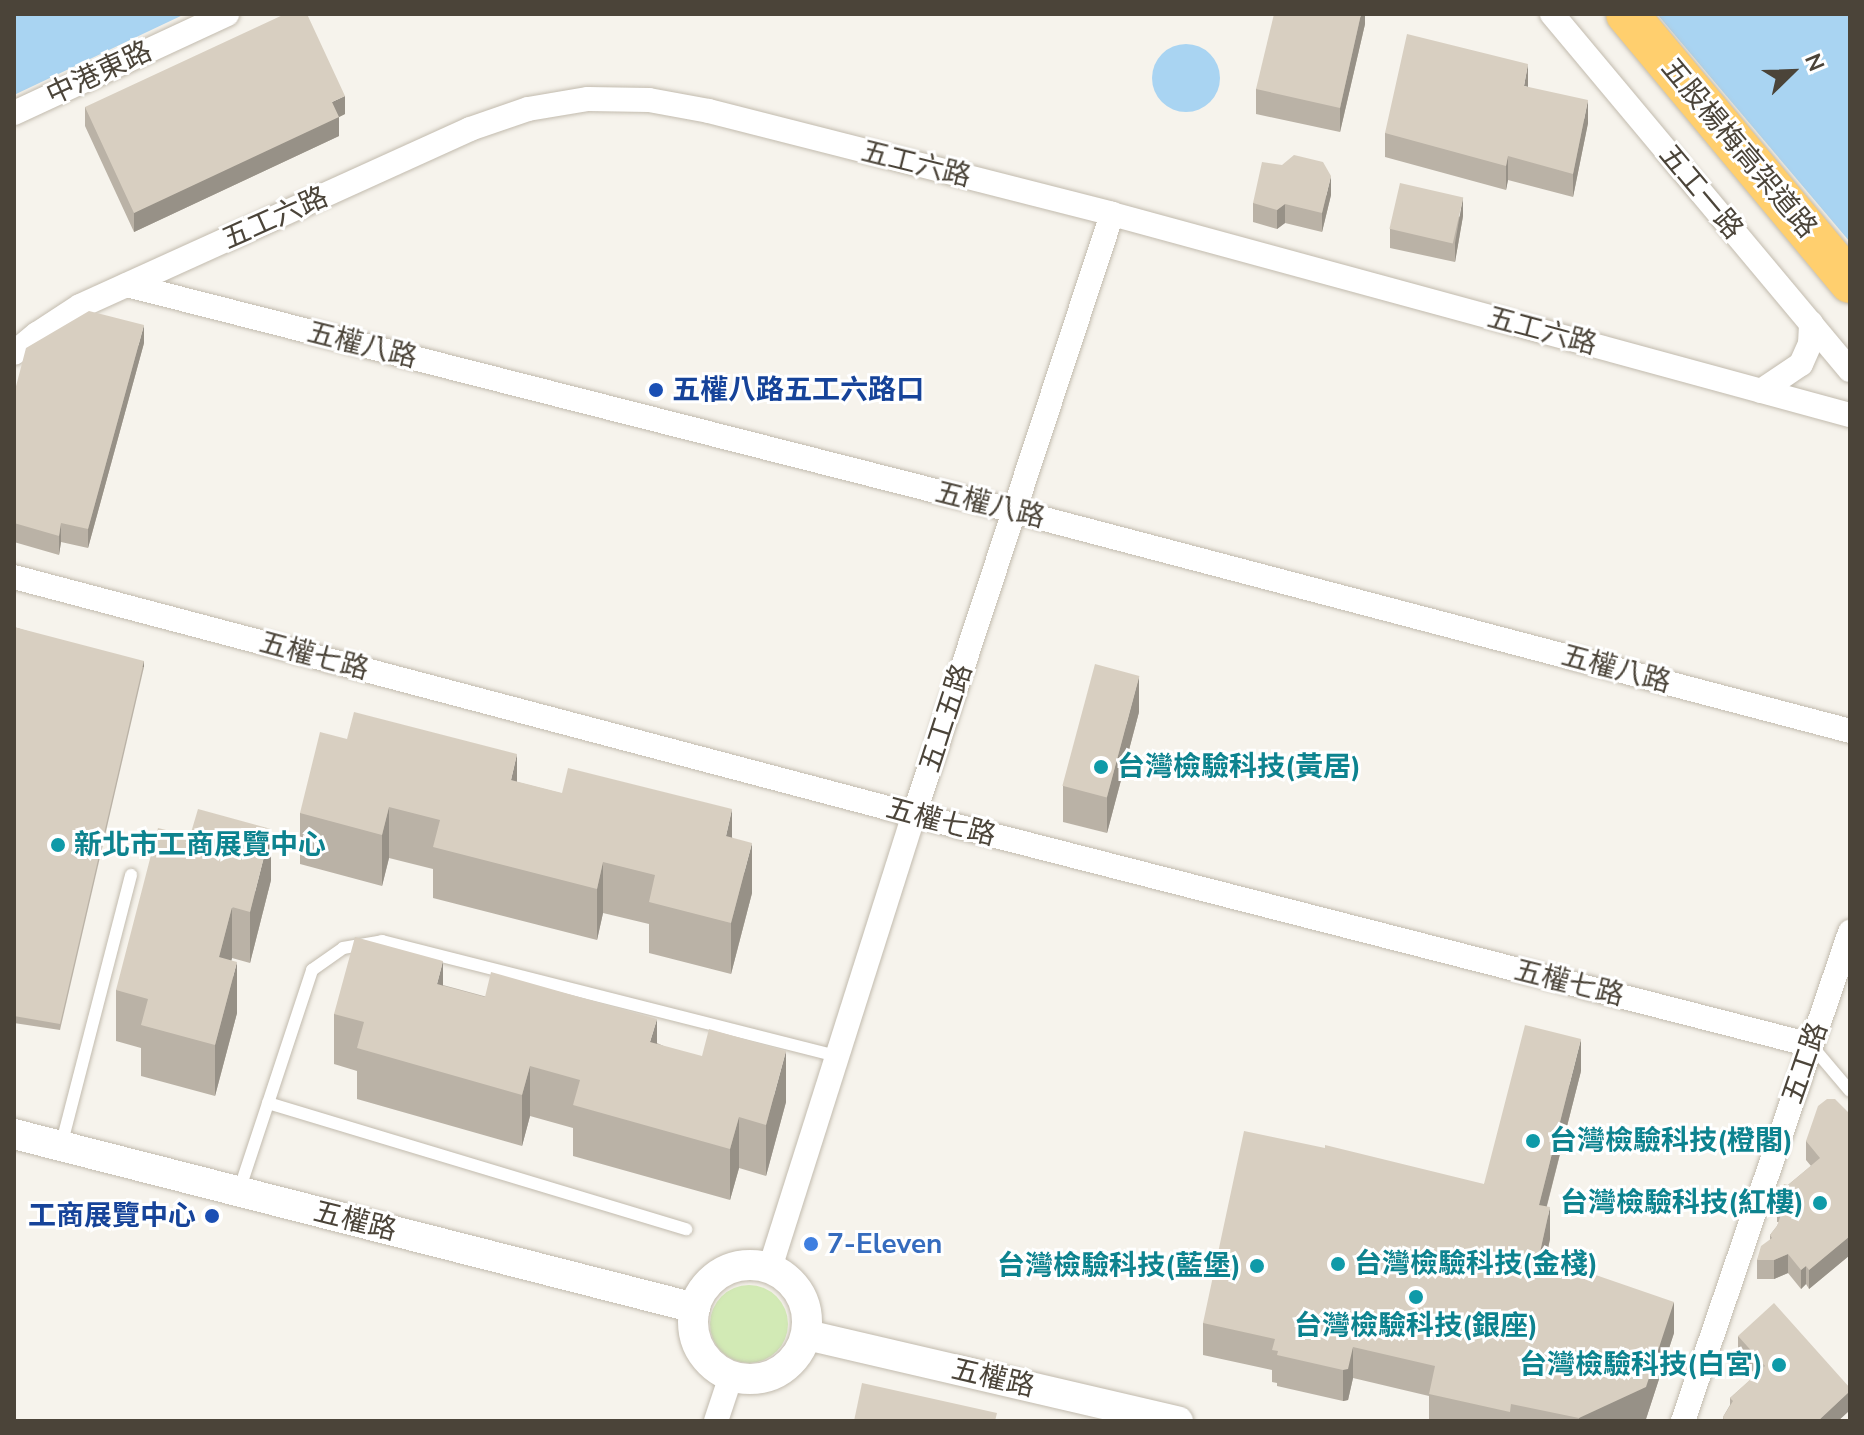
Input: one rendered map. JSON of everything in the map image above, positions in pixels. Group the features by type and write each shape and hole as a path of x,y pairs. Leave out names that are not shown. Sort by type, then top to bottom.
{"highway":[{"name":"五股楊梅高架道路","path":"1627,14 1850,282"}],"street":[{"name":"中港東路","path":"14,113 227,14"},
{"name":"五工一路","path":"1552,14 1850,370"},
{"name":"五工六路","path":"14,353 80,306 470,129 528,109 588,99 649,100 709,111 1112,214 1850,415"},
{"name":"五工五路","path":"770,1268 914,815 1112,214"},
{"name":"五權八路","path":"127,285 1014,511 1850,731"},
{"path":"1761,391 1801,364 1810,344 1811,323"},
{"name":"五權七路","path":"14,577 914,815 1811,1045"},
{"name":"五工路","path":"1683,1421 1850,932"},
{"name":"五權路","path":"14,1134 695,1308"},
{"path":"739,1266 770,1268 784,1277 803,1303 807,1335 791,1363 778,1373 763,1379 731,1376 705,1356 694,1325 695,1308 701,1293 724,1271 739,1266"},
{"name":"五權路","path":"807,1335 1178,1421"},
{"path":"716,1421 731,1376"}],"lane":[{"path":"61,1146 131,875"},
{"path":"239,1191 312,970 343,948 382,941 837,1056"},
{"path":"1811,1045 1850,1091"},
{"path":"268,1103 686,1229"}],"green space":[{"path":"749,1285 764,1288 776,1297 785,1309 788,1324 785,1339 776,1351 764,1360 749,1363 734,1360 722,1351 713,1339 710,1324 713,1309 722,1297 734,1288"}],"water":[{"path":"14,14 185,14 14,95"},
{"path":"1657,14 1850,14 1850,242"},
{"path":"1186,44 1210,54 1220,78 1210,102 1186,112 1162,102 1152,78 1162,54"}],"building":[{"path":"285,14 307,14 345,96 332,102 339,117 134,213 85,107"},
{"path":"1274,14 1361,14 1340,108 1256,89"},
{"path":"1407,34 1528,64 1524,86 1588,100 1573,174 1508,156 1506,166 1385,133"},
{"path":"1294,155 1323,162 1331,176 1322,213 1285,204 1277,210 1253,203 1262,162 1282,165"},
{"path":"1400,183 1463,198 1453,243 1389,229"},
{"path":"89,311 144,325 88,529 61,523 59,536 14,523 14,394 26,348"},
{"name":"新北市工商展覽中心","path":"14,627 144,661 60,1024 14,1016"},
{"path":"1095,664 1139,676 1107,798 1062,786"},
{"path":"354,712 517,754 511,780 562,793 568,768 732,809 726,836 752,843 731,923 649,902 655,875 603,862 597,889 433,847 440,820 389,807 382,835 300,813 320,732 347,739"},
{"path":"198,809 271,829 250,912 232,907 219,957 237,962 215,1045 141,1025 148,999 116,990 158,828 190,836"},
{"path":"355,937 443,961 437,984 485,997 491,972 657,1019 650,1042 702,1056 709,1029 786,1051 766,1125 739,1117 730,1149 573,1105 580,1080 530,1066 522,1095 357,1048 364,1022 334,1014"},
{"path":"1525,1025 1581,1039 1539,1205 1550,1207 1540,1252 1559,1258 1558,1262 1674,1302 1646,1387 1579,1418 1511,1404 1510,1412 1429,1394 1435,1366 1353,1347 1348,1369 1343,1370 1277,1355 1278,1351 1272,1350 1275,1339 1203,1323 1244,1131 1325,1148 1325,1145 1484,1184"},
{"name":"台灣檢驗科技(紅樓)","path":"1827,1099 1835,1099 1850,1114 1850,1236 1809,1270 1806,1266 1801,1270 1788,1254 1774,1260 1757,1260 1761,1246 1772,1238 1770,1235 1777,1226 1784,1206 1777,1203 1784,1184 1788,1185 1820,1158 1806,1141 1818,1106"},
{"name":"台灣檢驗科技(白宮)","path":"1774,1303 1850,1391 1818,1421 1724,1421 1723,1417 1733,1401 1730,1398 1765,1366 1738,1336"},
{"path":"862,1383 997,1413 995,1421 854,1421"}],"place":[{"name":"五權八路五工六路口","path":"656,390"},
{"name":"台灣檢驗科技(黃居)","path":"1101,767"},
{"name":"新北市工商展覽中心","path":"58,845"},
{"name":"台灣檢驗科技(橙閣)","path":"1533,1141"},
{"name":"台灣檢驗科技(紅樓)","path":"1820,1203"},
{"name":"工商展覽中心","path":"212,1216"},
{"name":"7-Eleven","path":"811,1244"},
{"name":"台灣檢驗科技(金棧)","path":"1338,1264"},
{"name":"台灣檢驗科技(藍堡)","path":"1257,1266"},
{"name":"台灣檢驗科技(銀座)","path":"1416,1297"},
{"name":"台灣檢驗科技(白宮)","path":"1779,1365"}]}
